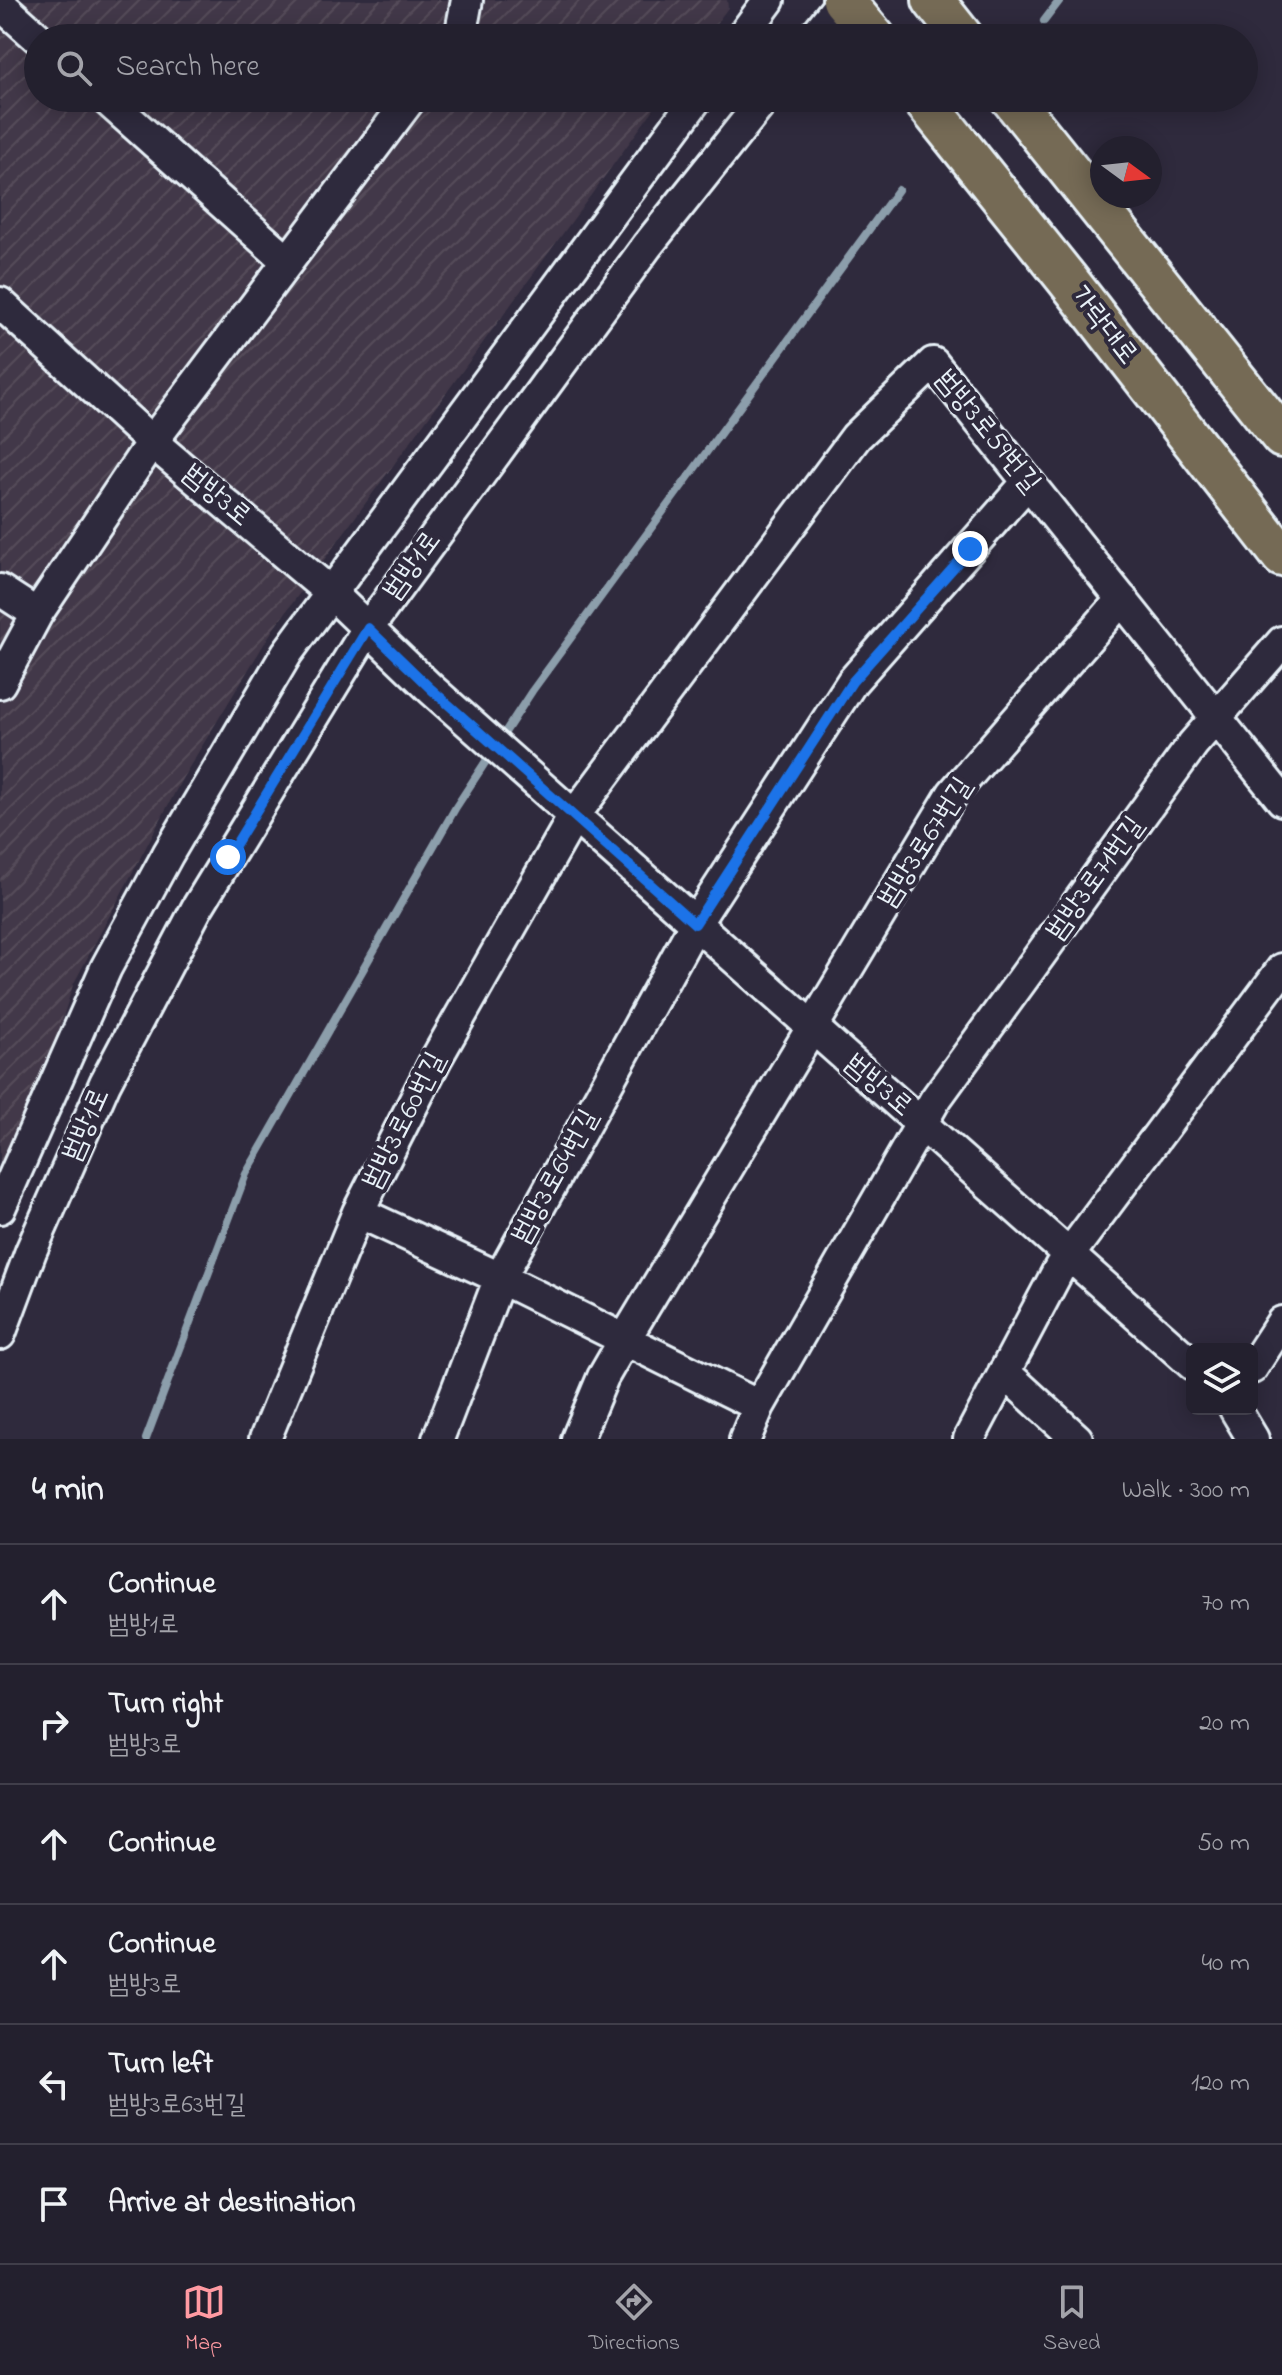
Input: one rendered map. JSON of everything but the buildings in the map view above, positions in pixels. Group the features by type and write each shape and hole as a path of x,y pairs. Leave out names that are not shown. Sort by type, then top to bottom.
{"main road":[{"path":"843,0 863,24"},
{"path":"933,0 952,24"},
{"name":"가락대로","path":"933,112 1282,556"},
{"path":"1022,112 1282,437"}],"street":[{"path":"462,24 467,0"},
{"path":"751,24 769,0"},
{"path":"824,24 843,0"},
{"path":"0,4 24,25"},
{"path":"121,112 287,261"},
{"path":"0,683 37,614 152,442 400,112"},
{"name":"범방1로","path":"0,1208 106,968 168,854 287,653 687,112"},
{"name":"범방1로","path":"0,1334 31,1251 105,1083 197,908 368,628 647,246 754,112"},
{"name":"범방3로","path":"0,303 152,442 331,593 431,689 1186,1359"},
{"name":"범방3로59번길","path":"569,812 856,437 933,363 1282,800"},
{"name":"범방3로64번길","path":"438,1439 500,1278 695,924 852,682 1028,482"},
{"path":"0,590 37,614"},
{"name":"범방3로67번길","path":"577,1439 603,1377 625,1339 953,793 1122,599"},
{"name":"범방3로71번길","path":"745,1439 759,1406 935,1100 1193,744 1282,642"},
{"name":"범방3로60번길","path":"265,1439 358,1212 569,812"},
{"path":"969,1439 1060,1267 1282,969"},
{"path":"358,1212 500,1278 759,1406"},
{"path":"1258,1359 1282,1322"},
{"path":"1004,1372 1077,1439"},
{"path":"1239,1415 1253,1439"}],"shaded area":[{"path":"0,0 727,0 728,8 716,24 24,24 24,112 652,112 272,631 182,779 73,985 51,1056 0,1172"}],"waterway":[{"path":"1044,21 1060,0"},
{"path":"500,740 532,691 898,190"},
{"path":"146,1439 246,1174 456,807 492,752"}],"route":[{"path":"228,857 368,628 431,689 695,924 852,682 970,549"}]}
